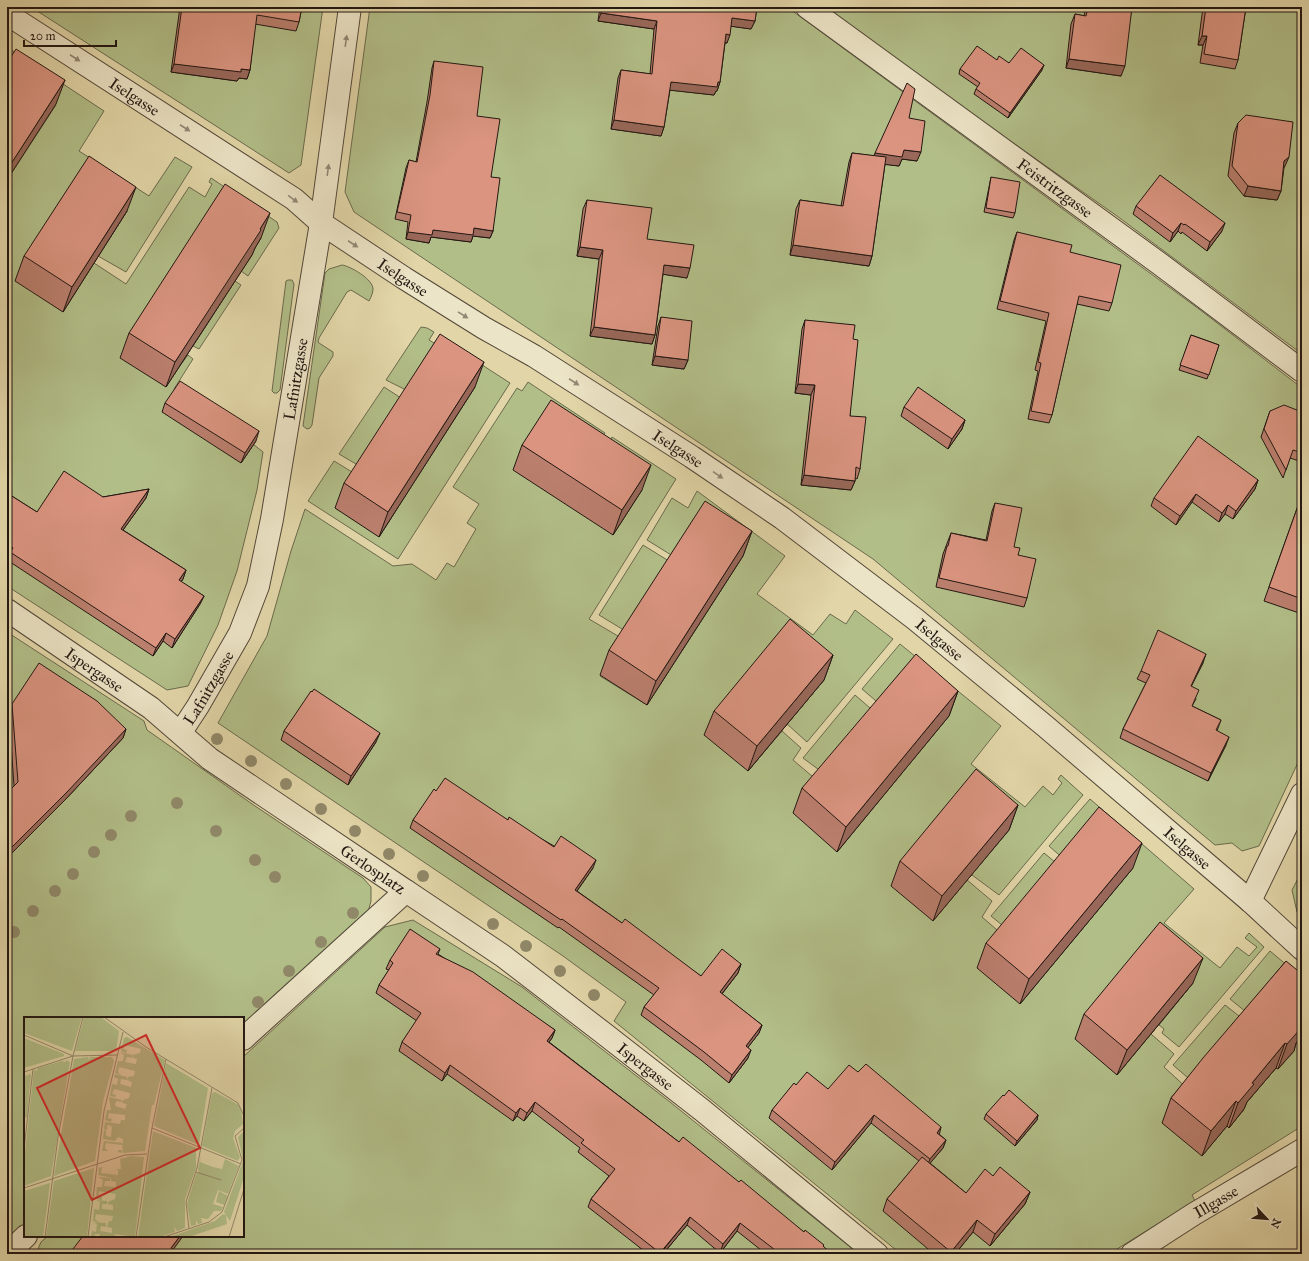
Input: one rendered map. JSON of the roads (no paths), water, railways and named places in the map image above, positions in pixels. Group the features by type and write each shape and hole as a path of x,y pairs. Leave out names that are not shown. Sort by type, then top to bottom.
{"street":[{"name":"Lafnitzgasse","path":"180,732 198,706 240,634 258,586 272,519 321,223 350,7"},
{"name":"Feistritzgasse","path":"807,7 1160,264 1302,371"},
{"name":"Iselgasse","path":"7,14 294,199 321,223 404,278 484,328 534,356 692,457 782,518 915,619 1045,726 1250,902 1302,949"},
{"name":"Ispergasse","path":"7,610 151,708 180,732"},
{"name":"Gerlosplatz","path":"180,732 210,759 406,891 244,1038"},
{"path":"1250,902 1302,794"},
{"name":"Ispergasse","path":"406,891 503,956 596,1027 702,1110 877,1254"},
{"name":"Illgasse","path":"1132,1254 1201,1210 1302,1150"},
{"path":"7,1254 25,1237"}]}
